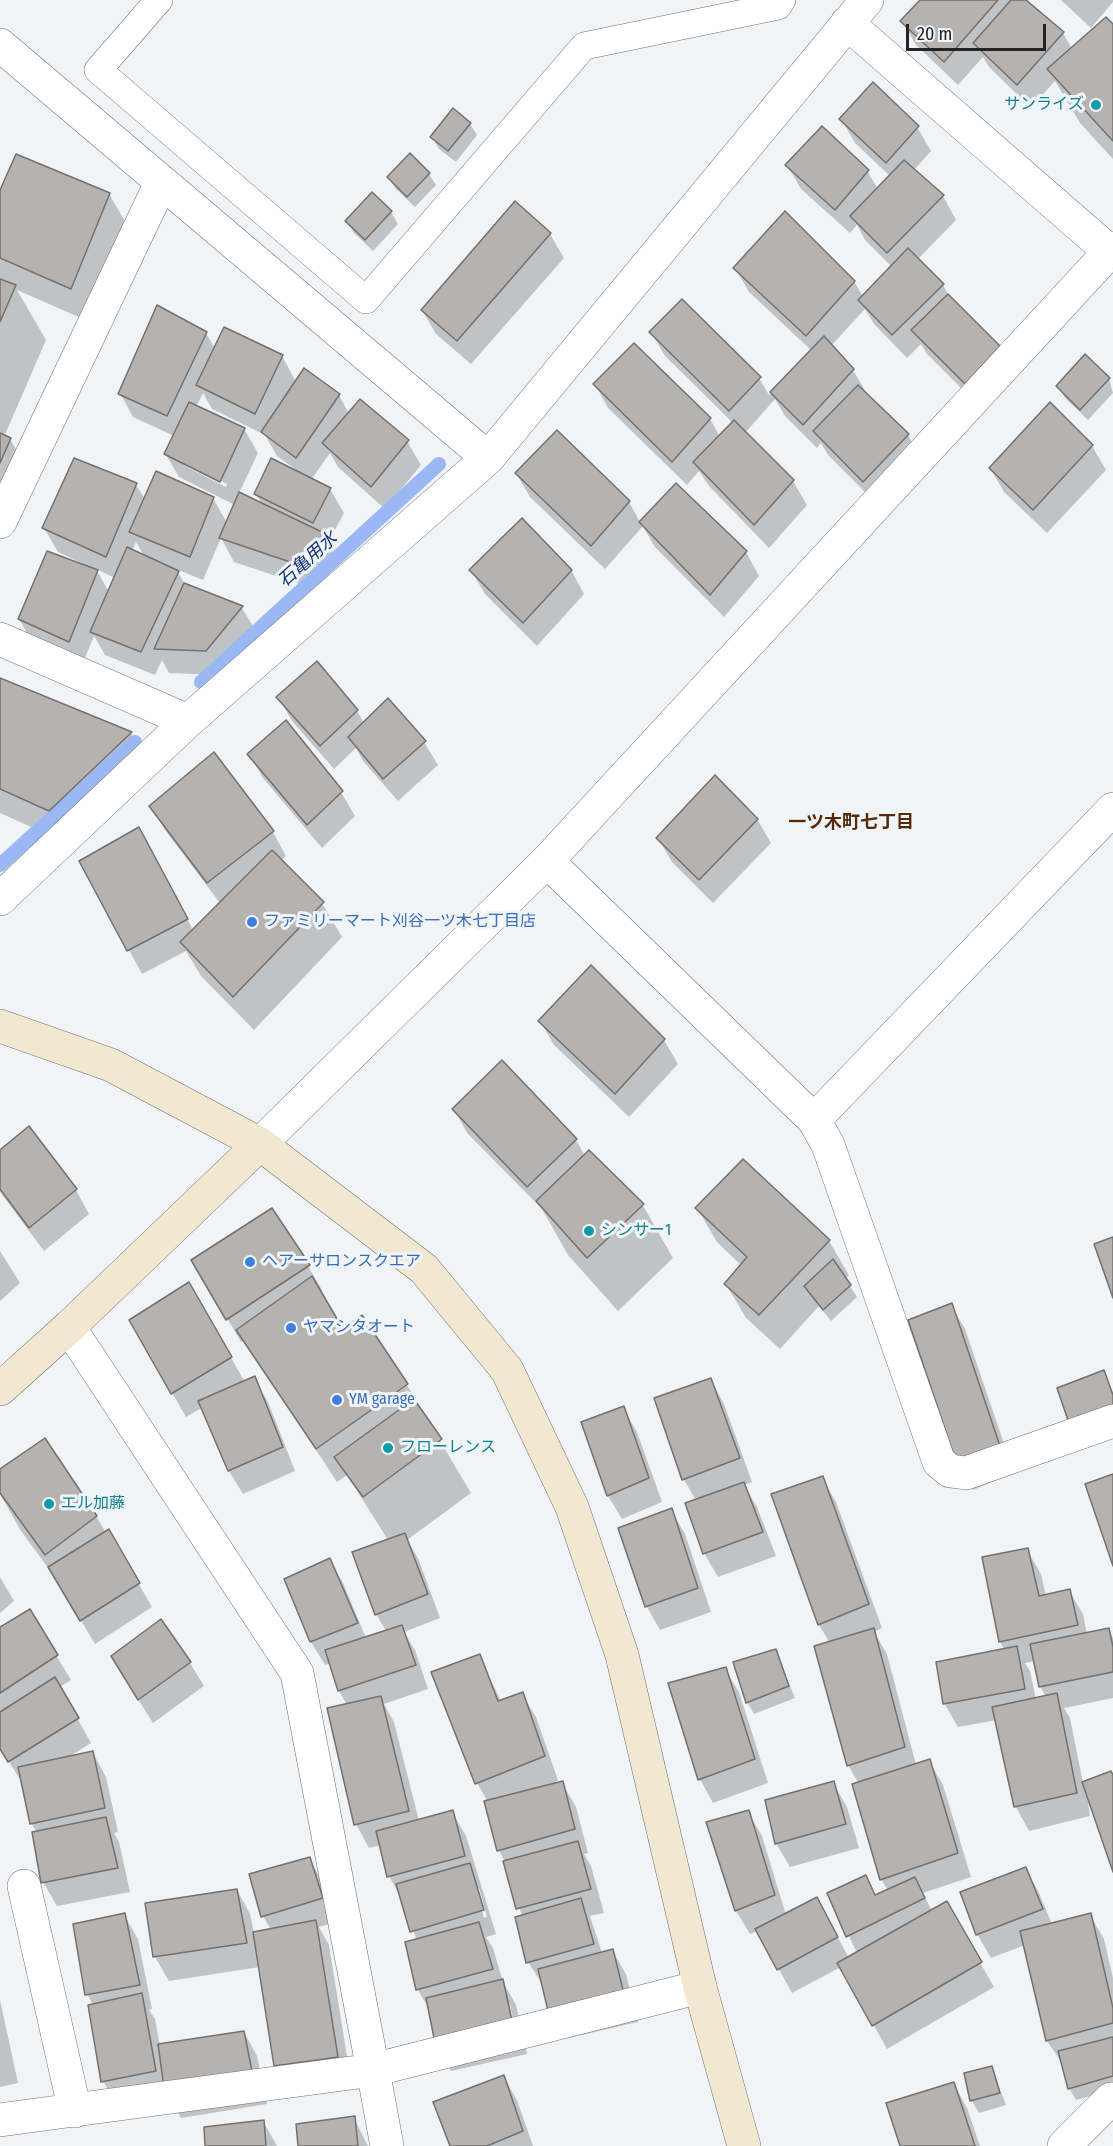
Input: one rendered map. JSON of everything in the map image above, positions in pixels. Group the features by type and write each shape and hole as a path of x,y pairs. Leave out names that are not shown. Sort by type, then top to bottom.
{"street":[{"path":"0,899 188,721 489,458 857,11 1112,250 547,861 260,1144 69,1327 0,1389"},
{"path":"0,45 489,458"},
{"path":"0,522 161,183"},
{"path":"0,639 188,721"},
{"path":"814,1120 1113,809"},
{"path":"547,861 814,1120 828,1145 939,1462 950,1471 966,1473 1113,1421"},
{"path":"0,1026 111,1065 260,1144 424,1269 507,1371 572,1507 622,1655 700,1987 744,2146"},
{"path":"69,1327 297,1673 387,2146"},
{"path":"24,1886 75,2111"},
{"path":"0,2120 373,2070 700,1987"},
{"path":"1064,2146 1112,2099"}],"lane":[{"path":"159,0 98,70 366,300 584,46 778,6 782,0"}],"building":[{"path":"920,0 998,0 944,62 900,21"},
{"path":"1011,0 1026,0 1064,32 1017,85 973,43"},
{"name":"サンライズ","path":"1106,17 1113,24 1113,141 1047,69"},
{"path":"873,82 919,126 886,163 839,119"},
{"path":"453,108 471,123 448,151 430,137"},
{"path":"822,126 869,170 835,210 785,165"},
{"path":"410,153 430,173 407,197 387,177"},
{"path":"16,154 110,193 71,289 0,258 0,190"},
{"path":"904,160 944,195 887,253 850,216"},
{"path":"372,192 392,211 365,240 345,221"},
{"path":"515,201 551,233 457,341 421,310"},
{"path":"785,211 855,281 806,336 733,268"},
{"path":"908,248 944,284 892,335 858,300"},
{"path":"0,279 16,285 0,322"},
{"path":"948,294 1000,346 965,384 911,330"},
{"path":"682,299 761,377 729,411 649,332"},
{"path":"157,305 207,332 167,416 118,394"},
{"path":"224,327 283,355 255,414 196,385"},
{"path":"824,336 854,369 803,425 770,392"},
{"path":"634,343 711,418 672,462 593,384"},
{"path":"1085,354 1110,378 1080,410 1056,386"},
{"path":"304,368 340,394 296,458 261,432"},
{"path":"858,385 909,434 863,482 813,431"},
{"path":"360,399 409,440 371,487 322,443"},
{"path":"189,402 245,428 220,482 164,454"},
{"path":"1050,402 1093,445 1033,510 989,468"},
{"path":"734,420 794,480 754,525 693,462"},
{"path":"557,430 630,501 591,546 515,473"},
{"path":"0,433 11,438 0,463"},
{"path":"74,458 137,483 106,557 42,528"},
{"path":"271,458 331,488 313,523 254,494"},
{"path":"156,471 214,497 190,557 129,532"},
{"path":"676,483 747,551 710,595 639,522"},
{"path":"239,492 324,533 305,567 219,538"},
{"path":"522,518 572,570 523,623 469,570"},
{"path":"127,547 179,571 141,652 90,632"},
{"path":"47,551 98,570 69,642 18,619"},
{"path":"184,583 243,606 206,651 154,649"},
{"path":"317,661 358,710 320,746 276,697"},
{"path":"0,678 132,732 49,811 0,789"},
{"path":"388,698 426,741 383,779 348,737"},
{"path":"286,720 343,791 307,825 247,754"},
{"path":"214,752 274,831 207,883 149,806"},
{"path":"715,775 758,819 699,880 656,838"},
{"path":"139,827 188,919 127,951 79,861"},
{"name":"ファミリーマート刈谷一ツ木七丁目店","path":"272,850 324,902 233,997 180,942"},
{"path":"591,965 665,1039 615,1094 538,1021"},
{"path":"502,1060 577,1139 527,1187 452,1109"},
{"path":"29,1126 77,1189 29,1228 0,1189 0,1150"},
{"name":"シンサー1","path":"589,1150 644,1204 587,1258 536,1201"},
{"path":"743,1159 830,1240 759,1315 724,1284 747,1257 695,1208"},
{"name":"ヘアーサロンスクエア","path":"272,1208 310,1265 226,1320 191,1260"},
{"path":"1113,1237 1113,1298 1094,1244"},
{"path":"833,1259 851,1285 823,1310 804,1286"},
{"path":"312,1276 343,1329 362,1315 408,1384 316,1449 236,1330"},
{"path":"189,1282 232,1357 171,1394 129,1320"},
{"path":"952,1303 1001,1449 958,1467 908,1320"},
{"path":"1104,1370 1113,1395 1113,1412 1071,1429 1057,1388"},
{"path":"255,1376 283,1447 228,1471 198,1401"},
{"path":"711,1378 740,1458 682,1480 654,1398"},
{"name":"フローレンス","path":"414,1399 442,1439 363,1497 334,1457"},
{"path":"624,1406 649,1478 607,1496 581,1422"},
{"name":"エル加藤","path":"45,1438 97,1516 45,1555 0,1493 0,1469"},
{"path":"1113,1474 1113,1566 1085,1484"},
{"path":"823,1476 869,1604 818,1625 771,1494"},
{"path":"744,1482 763,1532 703,1554 685,1503"},
{"path":"672,1508 698,1588 645,1607 618,1528"},
{"path":"109,1529 140,1583 80,1621 48,1567"},
{"path":"405,1533 428,1594 375,1615 352,1552"},
{"path":"1028,1548 1039,1596 1070,1589 1078,1625 999,1642 982,1557"},
{"path":"330,1558 358,1623 310,1642 284,1579"},
{"path":"30,1609 58,1655 0,1693 0,1627"},
{"path":"161,1619 191,1662 138,1700 111,1656"},
{"path":"402,1625 416,1665 338,1691 325,1650"},
{"path":"874,1628 905,1747 847,1766 814,1646"},
{"path":"1109,1628 1113,1647 1113,1672 1039,1687 1030,1644"},
{"path":"1017,1646 1025,1689 943,1704 936,1662"},
{"path":"776,1649 789,1686 746,1703 733,1662"},
{"path":"480,1654 498,1701 523,1692 545,1756 475,1784 431,1672"},
{"path":"726,1667 755,1759 698,1780 668,1683"},
{"path":"55,1677 79,1718 8,1762 0,1749 0,1712"},
{"path":"1057,1693 1077,1793 1014,1807 992,1707"},
{"path":"381,1696 409,1811 354,1825 327,1708"},
{"path":"93,1751 105,1808 30,1824 18,1767"},
{"path":"930,1759 958,1853 880,1880 852,1784"},
{"path":"1111,1771 1113,1775 1113,1872 1082,1782"},
{"path":"563,1781 575,1829 497,1851 484,1801"},
{"path":"834,1781 846,1824 775,1844 765,1800"},
{"path":"453,1810 465,1856 387,1877 376,1831"},
{"path":"749,1810 775,1895 735,1911 706,1822"},
{"path":"106,1817 118,1868 41,1883 32,1832"},
{"path":"578,1841 591,1889 516,1909 503,1861"},
{"path":"310,1857 323,1898 261,1917 249,1874"},
{"path":"470,1863 484,1910 410,1932 396,1884"},
{"path":"1026,1867 1043,1909 976,1935 960,1892"},
{"path":"866,1875 875,1895 915,1877 925,1898 846,1937 827,1893"},
{"path":"237,1889 247,1943 153,1957 145,1903"},
{"path":"817,1897 838,1937 777,1970 755,1929"},
{"path":"581,1898 594,1944 526,1963 515,1917"},
{"path":"947,1901 982,1962 872,2026 837,1963"},
{"path":"125,1913 140,1985 85,1995 73,1924"},
{"path":"1091,1913 1113,2008 1113,2023 1046,2041 1020,1931"},
{"path":"316,1920 338,2057 274,2066 253,1932"},
{"path":"479,1922 493,1969 416,1990 405,1942"},
{"path":"613,1949 625,1998 549,2015 538,1969"},
{"path":"503,1979 514,2030 436,2048 426,1998"},
{"path":"142,1993 156,2071 101,2082 88,2005"},
{"path":"244,2031 254,2081 165,2095 158,2044"},
{"path":"1113,2037 1113,2076 1068,2089 1058,2051"},
{"path":"992,2066 1000,2093 970,2101 964,2073"},
{"path":"504,2075 523,2131 487,2146 450,2146 433,2102"},
{"path":"954,2082 975,2146 900,2146 886,2103"},
{"path":"355,2116 358,2146 298,2146 296,2124"},
{"path":"264,2120 266,2146 205,2146 204,2127"}],"waterway":[{"name":"石亀用水","path":"201,682 439,464"},
{"name":"石亀用水","path":"0,865 135,742"}],"place":[{"name":"サンライズ","path":"1096,105"},
{"name":"ファミリーマート刈谷一ツ木七丁目店","path":"252,922"},
{"name":"シンサー1","path":"589,1231"},
{"name":"ヘアーサロンスクエア","path":"250,1262"},
{"name":"ヤマシタオート","path":"291,1328"},
{"name":"YM garage","path":"337,1400"},
{"name":"フローレンス","path":"388,1448"},
{"name":"エル加藤","path":"49,1504"}],"district":[{"name":"一ツ木町七丁目","path":"851,823"}]}
